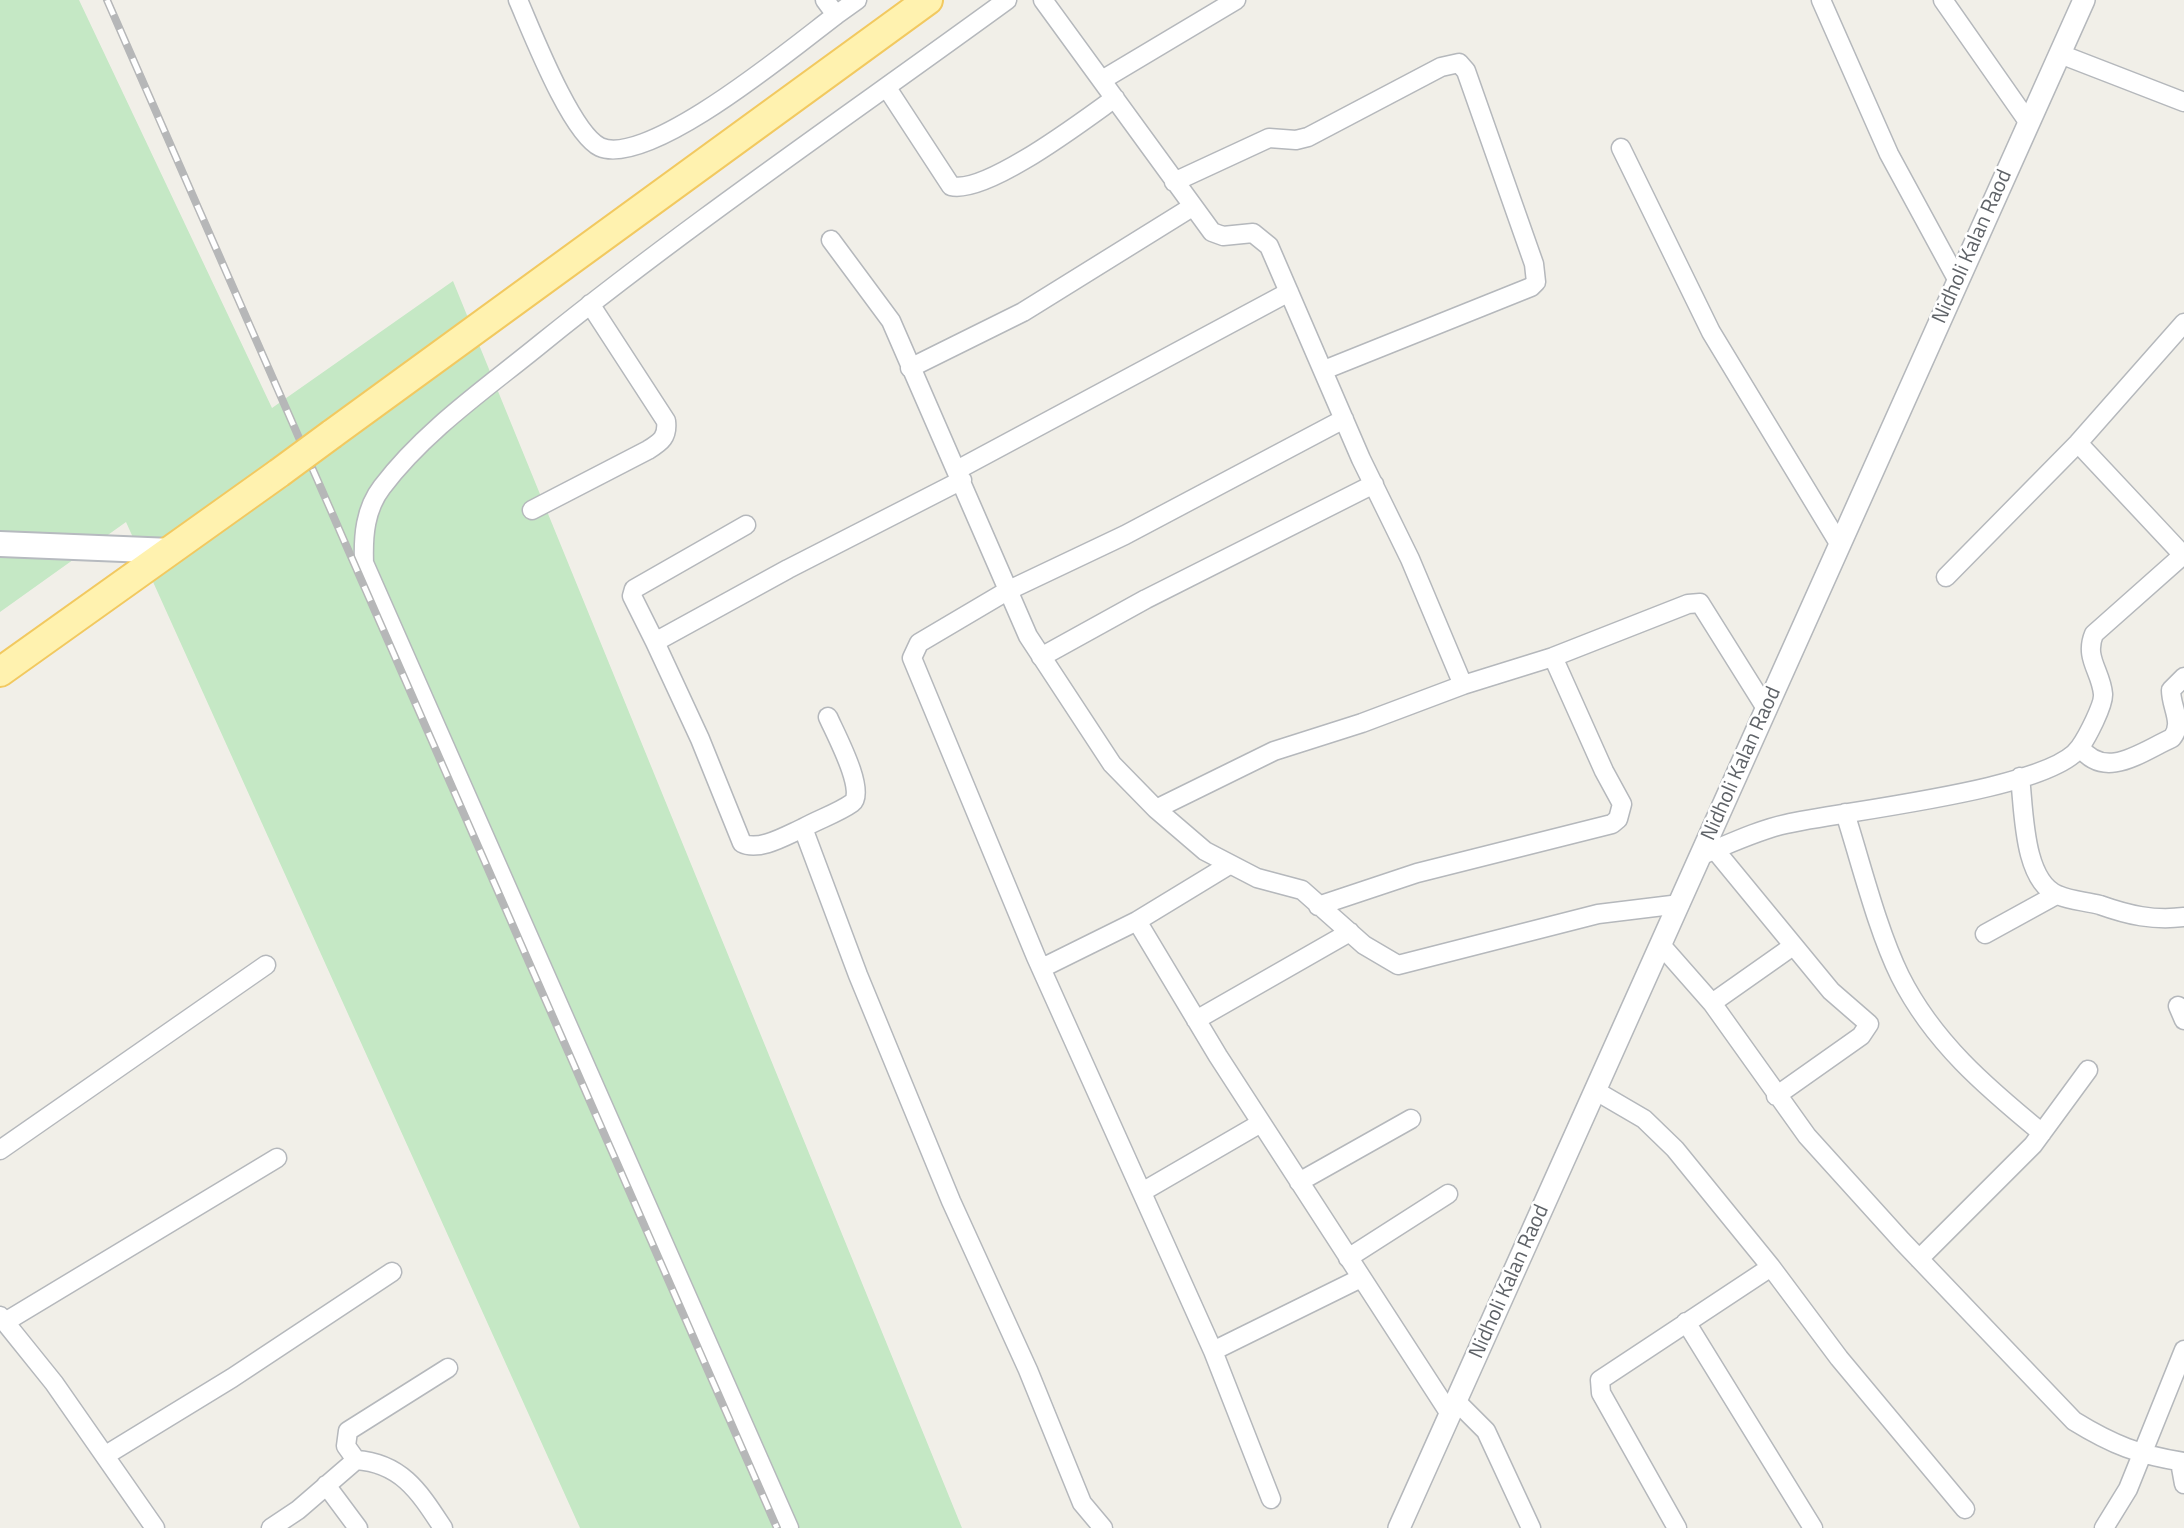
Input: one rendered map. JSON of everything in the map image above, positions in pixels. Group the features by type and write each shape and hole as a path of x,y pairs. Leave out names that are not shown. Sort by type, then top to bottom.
{"main road":[{"path":"0,672 172,551 928,0"},
{"path":"0,544 172,551"}],"street":[{"path":"518,0 568,108 583,131 599,146 614,150 652,140 716,105 830,7 857,0"},
{"path":"789,1528 364,563 363,539 367,520 381,488 451,416 590,304 1007,0"},
{"path":"1043,0 1212,232 1223,236 1253,233 1269,246 1344,419 1410,559 1463,685"},
{"path":"1102,80 1236,0"},
{"path":"1821,0 1889,154 1958,281"},
{"path":"1943,0 2029,123"},
{"name":"Nidholi Kalan Raod","path":"1399,1528 1661,945 1708,853 1840,544 2084,0"},
{"path":"2060,54 2184,102"},
{"path":"1174,182 1269,138 1296,140 1308,137 1441,67 1459,63 1466,71 1534,264 1536,282 1531,287 1324,370"},
{"path":"887,88 951,186 960,188 1008,170 1115,99"},
{"path":"1620,148 1711,332 1840,544"},
{"path":"910,368 1023,312 1192,207"},
{"path":"831,240 891,321 960,475 1007,591 1041,657 1112,764 1156,809 1205,851 1257,878 1302,890 1383,959 1398,965 1598,914 1680,904"},
{"path":"655,642 1289,292"},
{"path":"532,510 648,450 663,440 667,430 666,421 590,304"},
{"path":"1946,577 2078,443 2184,323"},
{"path":"1271,1499 1213,1351 1042,968 912,658 919,643 1007,591 1125,535 1344,419"},
{"path":"1776,1096 1861,1035 1868,1026 1867,1020 1840,1000 1708,853 1783,824 1897,807 2020,777 2062,763 2080,747 2102,706 2103,693 2088,646 2094,634 2183,555 2078,443"},
{"path":"1041,657 1146,598 1374,484"},
{"path":"746,525 634,589 632,596 700,738 742,843 748,846 760,845 803,828 852,803 858,793 856,782 828,717"},
{"path":"1156,809 1274,751 1362,723 1463,685 1553,657 1688,604 1700,603 1767,710"},
{"path":"1318,906 1417,873 1538,844 1612,824 1618,819 1622,804 1604,771 1553,657"},
{"path":"2080,747 2089,758 2099,764 2112,764 2172,738 2180,723 2171,690 2184,677"},
{"path":"2020,777 2029,849 2036,873 2043,885 2056,895 2139,917 2164,920 2184,917"},
{"path":"1845,813 1887,942 1914,1002 1949,1050 1977,1079 2042,1133"},
{"path":"803,828 858,975 951,1202 1028,1370 1082,1503 1103,1528"},
{"path":"1042,968 1137,920 1229,865"},
{"path":"1985,934 2056,895"},
{"path":"1137,920 1196,1020 1361,1278 1453,1407 1486,1431 1531,1528"},
{"path":"1196,1020 1350,932"},
{"path":"1661,945 1712,1003 1776,1096 1815,1145 1919,1259 2074,1421 2107,1441 2142,1456 2182,1462 2184,1484"},
{"path":"1712,1003 1793,946"},
{"path":"0,1150 265,965"},
{"path":"1919,1259 2042,1133 2088,1070"},
{"path":"1596,1091 1643,1119 1675,1149 1771,1267 1839,1358 1965,1509"},
{"path":"1299,1182 1411,1119"},
{"path":"1142,1192 1261,1123"},
{"path":"155,1528 106,1455 2,1319 276,1158"},
{"path":"1348,1258 1448,1194"},
{"path":"1677,1528 1599,1387 1605,1376 1771,1267"},
{"path":"106,1455 232,1378 392,1272"},
{"path":"1213,1351 1361,1278"},
{"path":"1685,1322 1813,1528"},
{"path":"2104,1528 2128,1489 2184,1350"},
{"path":"443,1528 414,1484 384,1466 356,1460 345,1446 348,1432 448,1368"},
{"path":"271,1528 298,1510 356,1460"},
{"path":"326,1485 358,1528"}],"green space":[{"path":"0,0 79,0 272,408 453,281 962,1528 580,1528 126,522 0,612"}],"railway":[{"path":"107,0 777,1528"}]}
